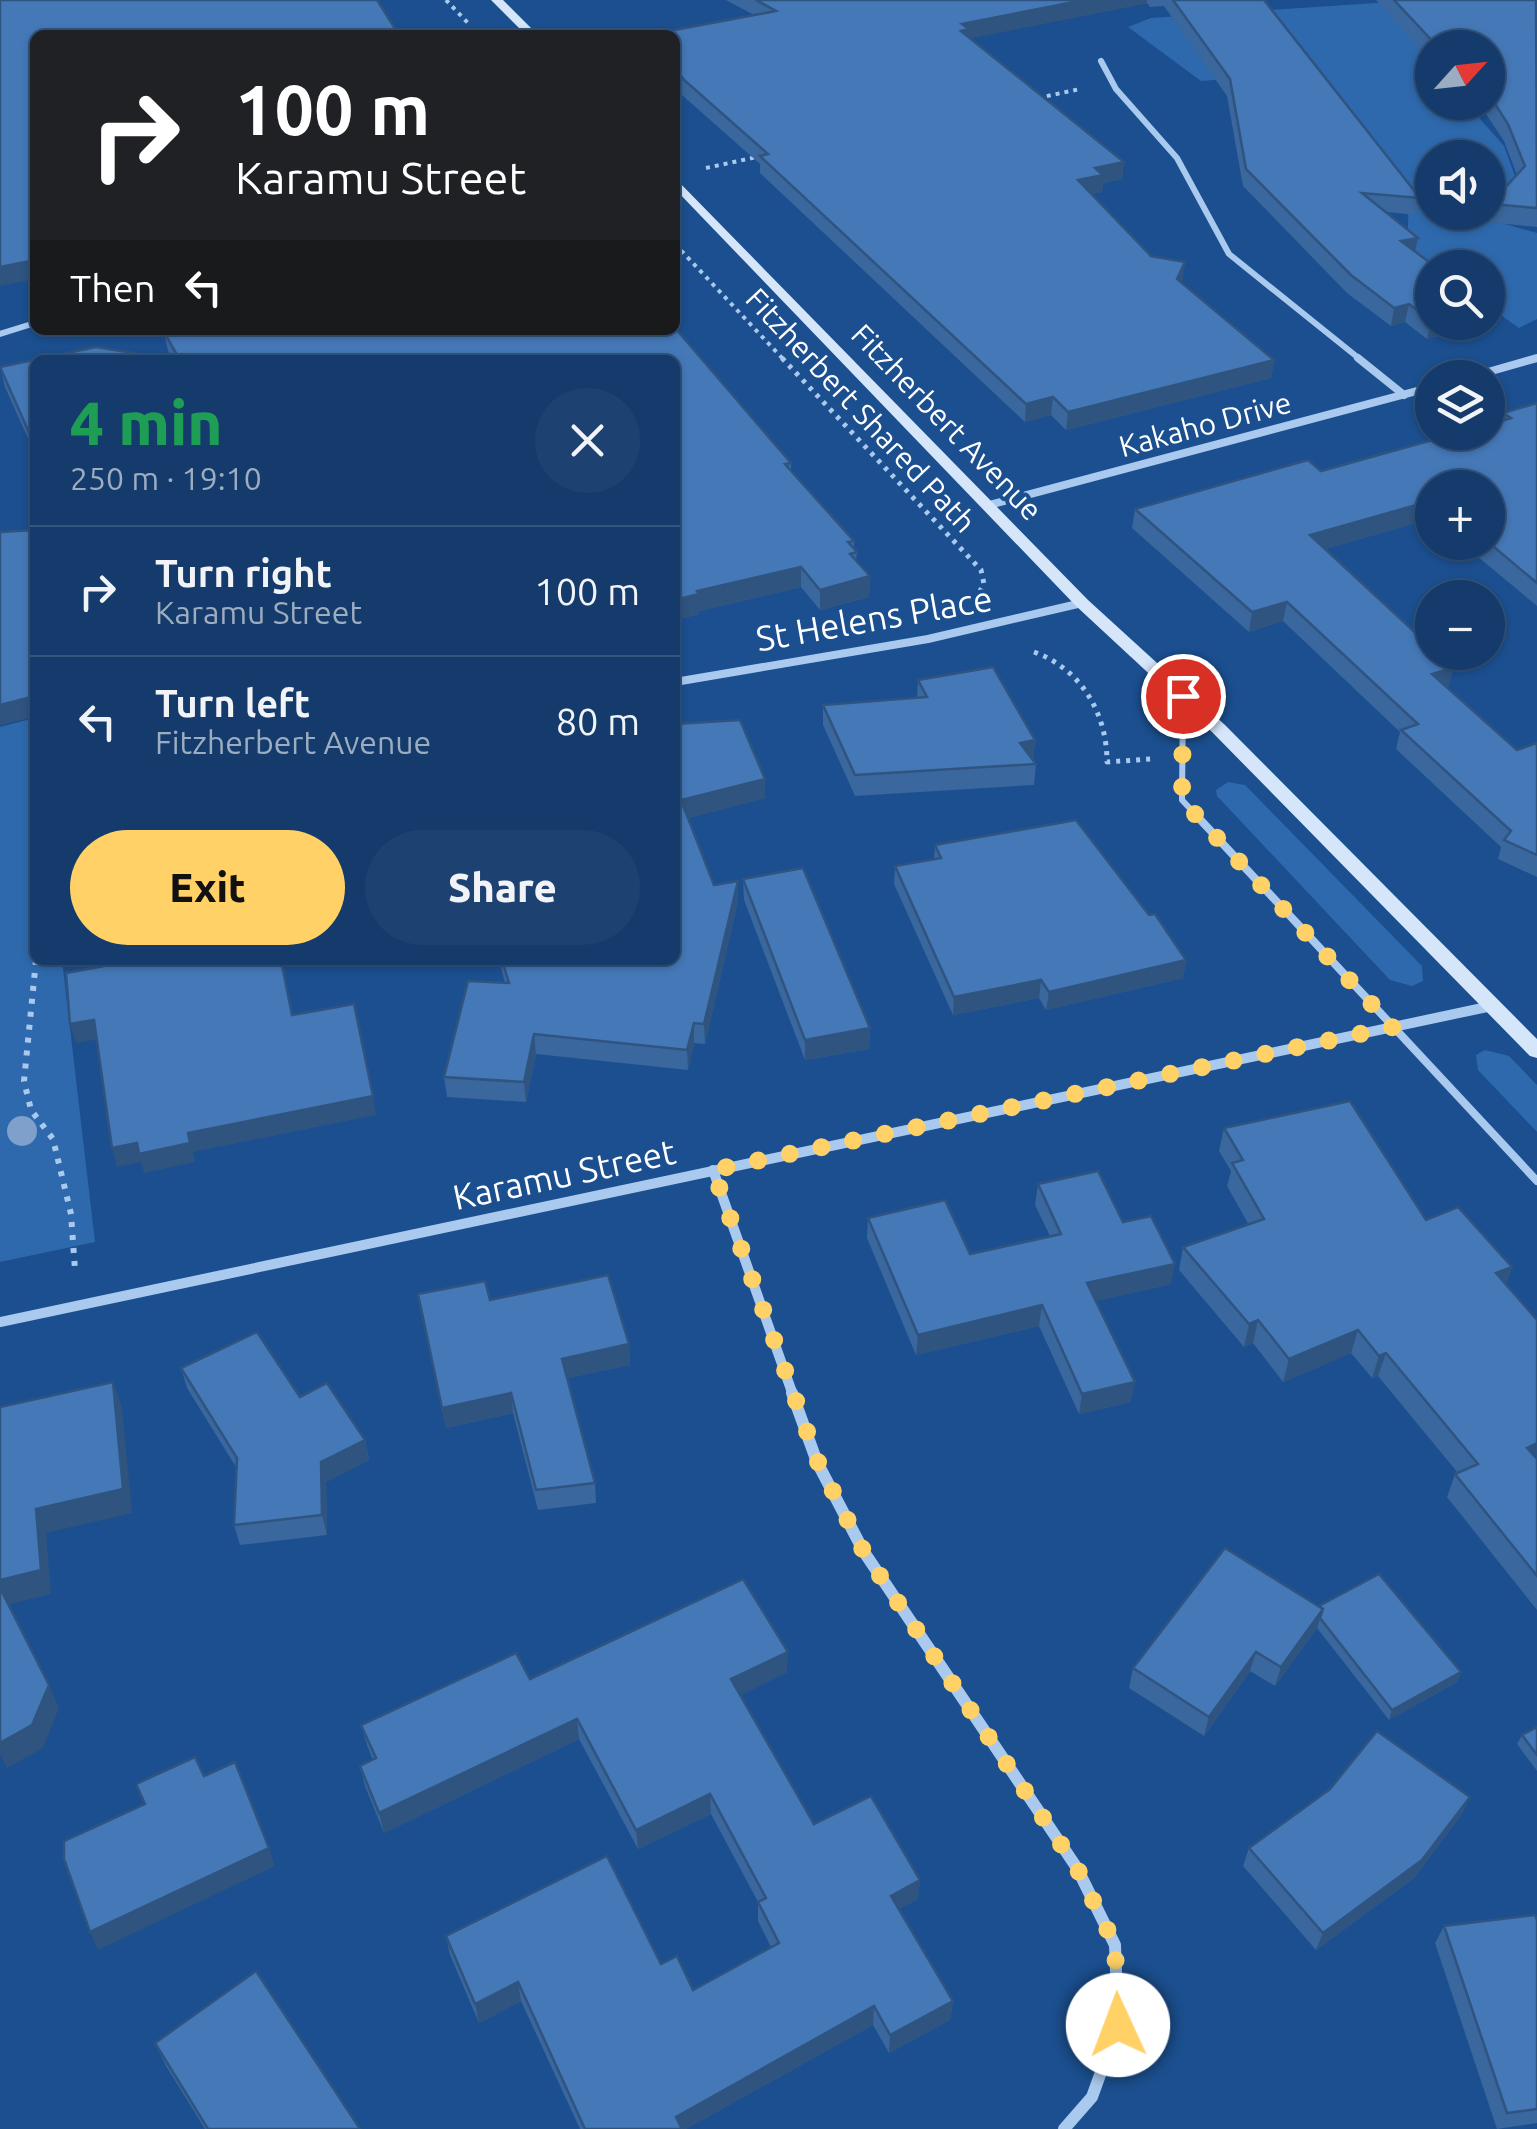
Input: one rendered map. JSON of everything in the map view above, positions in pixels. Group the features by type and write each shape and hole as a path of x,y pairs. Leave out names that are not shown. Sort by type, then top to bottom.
{"street":[{"path":"497,0 527,30"},
{"path":"1102,61 1109,83 1179,161 1228,254 1404,395"},
{"name":"Fitzherbert Avenue","path":"680,187 1082,602 1183,696 1537,1050"},
{"path":"0,334 30,325"},
{"path":"1505,367 1537,358"},
{"name":"Kakaho Drive","path":"989,505 1415,392"},
{"name":"St Helens Place","path":"680,681 960,633 1082,602"},
{"name":"Karamu Street","path":"0,1322 1492,1006"},
{"path":"713,1170 825,1477 864,1552 1077,1868 1115,1945 1118,2025 1092,2097 1064,2129"}],"lane":[{"path":"1183,696 1182,800 1537,1181"}],"path":[{"path":"446,0 474,30"},
{"path":"1024,101 1109,83"},
{"path":"690,171 760,156"},
{"name":"Fitzherbert Shared Path","path":"680,249 980,570 984,584 976,597"},
{"path":"1023,649 1044,654 1064,666 1082,687 1104,730 1109,746 1107,762 1137,760"},
{"path":"36,965 24,1081 31,1110 53,1138 71,1214 77,1306"}],"shaded area":[{"path":"1421,0 1537,0 1537,57 1505,51 1505,30 1415,30 1415,120 1481,120 1499,140 1415,140 1415,230 1505,230 1505,224 1537,233 1537,319 1519,328 1505,318 1505,250 1415,253 1407,247 1409,201 1309,73 1201,81 1128,27 1151,18"},
{"path":"1505,149 1517,182 1505,197"},
{"path":"30,719 30,965 63,965 95,1242 0,1262 0,727"},
{"path":"1228,782 1245,785 1422,966 1423,981 1412,986 1390,980 1217,796 1216,790"},
{"path":"1485,1050 1509,1056 1537,1085 1537,1132 1478,1070 1476,1055"}],"building":[{"path":"0,0 377,0 397,30 30,30 30,261 0,267"},
{"path":"756,0 1084,0 962,24 969,29 961,31 1124,162 1095,168 1103,175 1078,180 1151,256 1185,262 1177,279 1274,360 1068,412 1053,397 1026,404 760,156 768,154 683,79 680,30 675,30 776,11"},
{"path":"1173,0 1264,0 1415,192 1415,198 1362,193 1418,238 1401,241 1415,252 1415,308 1409,304 1394,308 1351,275 1246,169 1230,79"},
{"path":"1394,0 1536,0 1537,208 1505,205 1505,188 1525,166 1505,119 1505,30 1422,30"},
{"path":"680,334 791,463 785,464 854,541 848,542 857,552 850,554 870,576 820,590 801,567 697,591 699,594 680,599 680,355 177,355 166,335"},
{"path":"96,347 146,355 58,355"},
{"path":"30,361 30,435 0,367"},
{"path":"1537,403 1537,583 1505,556 1505,470 1415,470 1415,505 1310,535 1415,632 1415,670 1446,670 1432,674 1517,750 1537,743 1537,855 1504,840 1511,831 1401,730 1418,724 1287,602 1252,612 1135,509 1308,460 1321,471 1415,445 1415,450 1505,450 1505,420 1511,418 1505,412"},
{"path":"30,530 30,697 0,705 0,532"},
{"path":"993,667 1035,740 1020,743 1036,764 855,775 823,705 927,697 918,680"},
{"path":"740,720 765,779 681,800 714,885 738,881 704,1024 694,1023 687,1050 534,1034 524,1082 444,1077 468,981 509,983 504,965 680,965 680,724"},
{"path":"1076,820 1149,915 1155,914 1186,960 1049,992 1041,980 954,997 895,866 941,858 935,845"},
{"path":"803,868 870,1028 805,1040 743,879"},
{"path":"110,965 282,965 292,1015 354,1004 373,1096 188,1133 190,1143 139,1154 137,1143 112,1148 94,1020 70,1024 66,973"},
{"path":"1350,1101 1426,1220 1458,1207 1512,1267 1496,1273 1537,1320 1537,1443 1527,1448 1537,1459 1537,1576 1455,1474 1478,1464 1386,1353 1379,1356 1358,1330 1289,1359 1258,1320 1249,1324 1183,1247 1264,1219 1232,1163 1243,1160 1224,1128"},
{"path":"1098,1171 1123,1222 1151,1216 1175,1264 1087,1283 1135,1382 1082,1394 1042,1305 918,1335 868,1218 945,1200 970,1254 1061,1234 1038,1184"},
{"path":"608,1275 629,1344 562,1359 595,1483 536,1490 511,1393 442,1408 418,1294 485,1281 490,1300"},
{"path":"257,1332 300,1397 327,1383 365,1440 321,1462 322,1515 234,1525 237,1458 181,1368"},
{"path":"113,1382 123,1489 36,1509 41,1570 0,1580 0,1407"},
{"path":"1225,1548 1323,1609 1281,1667 1256,1652 1209,1717 1133,1668"},
{"path":"1379,1574 1461,1672 1392,1710 1320,1618 1323,1609 1319,1606"},
{"path":"743,1579 788,1652 731,1679 814,1824 871,1796 920,1880 891,1896 953,2001 890,2035 874,2006 676,2117 682,2129 585,2129 518,1982 475,2004 446,1936 607,1856 661,1964 677,1956 693,1990 779,1943 758,1902 766,1898 710,1794 636,1830 577,1719 379,1813 360,1766 376,1758 361,1725 516,1653 530,1679"},
{"path":"0,1588 49,1685 32,1725 0,1743"},
{"path":"1537,1727 1537,1755 1522,1735"},
{"path":"1377,1731 1470,1797 1422,1860 1323,1933 1249,1848 1330,1789"},
{"path":"195,1757 204,1776 235,1762 269,1848 90,1932 64,1859 64,1841 145,1804 136,1784"},
{"path":"1535,1915 1537,2109 1507,2113 1444,1926"},
{"path":"256,1971 360,2129 208,2129 155,2043"}],"route":[{"path":"1118,2025 1115,1945 1077,1868 864,1552 848,1522 818,1462 713,1170 1393,1027 1182,800 1183,696"}]}
